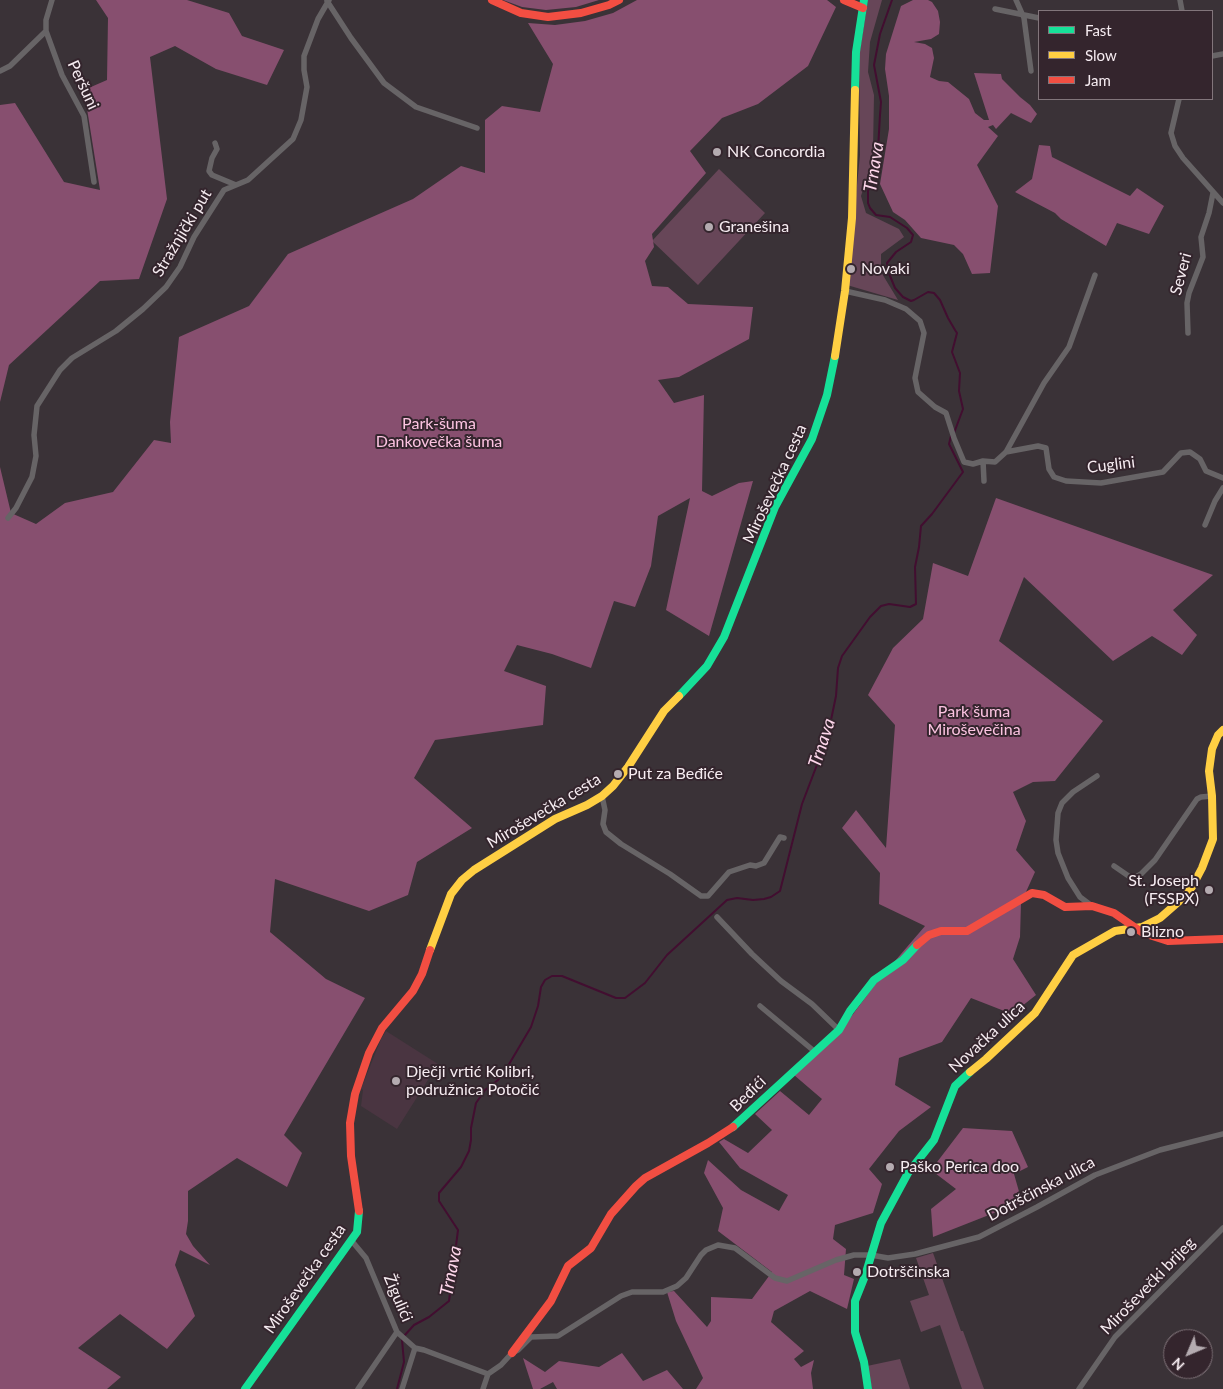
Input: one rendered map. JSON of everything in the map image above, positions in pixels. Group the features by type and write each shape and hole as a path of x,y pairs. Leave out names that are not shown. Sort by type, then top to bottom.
{"street":[{"path":"0,71 10,66 46,31 46,20 52,0"},
{"path":"327,0 351,38 384,83 416,108 477,128"},
{"name":"Stražnjički put","path":"8,518 32,477 36,456 34,435 38,406 60,370 72,358 116,331 166,287 180,267 194,237 224,190 248,180 293,139 301,120 307,87 304,56 327,0"},
{"path":"492,0 521,13 548,17 581,13 619,0"},
{"path":"845,0 863,4"},
{"path":"1016,0 1024,18 1031,71"},
{"name":"Miroševečka cesta","path":"245,1389 356,1232 360,1207 351,1156 350,1123 355,1094 369,1053 382,1028 413,991 422,974 451,894 462,880 474,870 555,819 602,796 613,786 628,767 664,711 707,666 724,637 775,507 812,439 827,395 838,344 852,218 856,52 863,4"},
{"path":"995,9 1038,18"},
{"name":"Peršuni","path":"46,31 62,75 84,116 94,182"},
{"path":"1179,100 1173,120 1172,138 1177,151 1213,194 1223,203"},
{"path":"215,143 217,149 212,158 209,171 212,175 236,185"},
{"name":"Severi","path":"1188,333 1187,303 1203,257 1201,237 1213,194"},
{"path":"1006,452 1044,383 1069,347 1095,275"},
{"path":"844,291 885,300 906,309 920,321 924,333 915,378 918,392 935,407 946,413 964,462 973,464 983,461 984,480"},
{"name":"Cuglini","path":"983,461 995,462 1006,452 1038,446 1046,448 1049,469 1054,477 1066,481 1101,483 1163,472 1181,453 1190,452 1200,459 1206,471 1223,478"},
{"path":"1205,525 1215,501 1223,488"},
{"name":"Novačka ulica","path":"868,1389 867,1374 855,1332 855,1301 881,1224 908,1173 934,1140 955,1086 1030,1019 1073,956 1115,931 1142,927 1160,918 1184,897 1197,880 1213,839 1212,796 1209,771 1212,749 1223,730"},
{"path":"1097,776 1068,796 1062,803 1058,813 1058,853 1068,878 1080,896 1092,906 1114,913 1143,933 1168,941 1223,939"},
{"path":"602,796 605,810 603,824 606,832 621,844 670,874 701,896 708,896 729,872 750,865 756,866 764,863 780,837 784,838"},
{"path":"1114,866 1130,877 1134,878 1141,874 1155,860 1197,799 1212,796"},
{"name":"Beđići","path":"512,1353 550,1301 568,1266 590,1248 611,1214 636,1186 645,1178 708,1143 737,1124 839,1030 850,1011 874,980 903,960 929,934 941,931 968,931 1032,893 1044,895 1065,907 1092,906"},
{"path":"717,917 776,976 812,1004 839,1030"},
{"path":"760,1006 814,1051"},
{"name":"Dotrščinska ulica","path":"488,1374 531,1338 558,1336 621,1296 632,1292 663,1292 677,1286 686,1278 706,1250 718,1245 735,1248 775,1278 787,1280 836,1260 854,1255 888,1258 915,1254 979,1237 1038,1208 1095,1174 1160,1150 1223,1134"},
{"name":"Miroševečki brijeg","path":"1079,1389 1115,1337 1223,1228"},
{"name":"Žigulići","path":"351,1240 366,1258 398,1333 414,1348 488,1374"},
{"path":"358,1389 398,1333"},
{"path":"402,1389 414,1348"},
{"path":"483,1389 488,1374"}],"shaded area":[{"path":"868,0 882,0 870,42 868,72 874,95 873,149 870,168 861,196 866,213 899,229 904,237 881,254 881,272 898,300 847,285 860,155 859,56"},
{"name":"Granešina","path":"719,169 765,213 698,285 652,241"},
{"name":"Dječji vrtić Kolibri, podružnica Potočić","path":"386,1031 438,1064 397,1129 361,1106 363,1090 361,1089"},
{"path":"933,1253 984,1389 962,1389 940,1325 921,1332 910,1301 929,1295 916,1258"},
{"path":"900,1359 910,1389 872,1389 867,1366"}],"green space":[{"path":"96,0 187,0 229,13 242,36 284,50 267,85 216,69 175,46 150,57 167,199 139,279 100,281 9,365 0,402 0,105 15,103 64,182 100,190 84,90 107,80 108,18"},
{"path":"503,0 599,0 576,7 546,10 522,7"},
{"name":"Park-šuma Dankovečka šuma","path":"637,0 827,0 836,7 808,66 758,104 722,118 690,151 706,173 652,234 654,247 645,261 652,286 668,287 688,304 753,307 749,339 679,377 658,380 674,403 704,395 702,491 712,496 739,483 753,481 709,636 666,610 690,498 658,516 651,566 635,607 614,601 591,668 552,654 517,645 504,671 546,686 543,725 435,740 414,778 472,828 417,862 408,895 369,911 275,879 270,932 326,979 365,998 284,1135 302,1153 287,1187 237,1158 188,1191 186,1234 193,1246 210,1265 180,1250 175,1265 195,1316 167,1349 120,1314 78,1348 121,1377 107,1389 0,1389 0,467 11,513 36,524 65,503 113,492 154,440 171,443 170,422 179,337 249,306 288,254 413,199 461,166 485,173 485,120 502,106 540,112 553,64 528,23 555,25 585,21 613,13"},
{"path":"913,0 928,0 932,2 938,11 940,22 939,34 931,39 914,42 925,44 932,48 934,58 930,77 948,82 969,99 975,113 984,120 989,120 974,73 1001,74 1002,79 1037,114 1031,123 1011,113 996,129 993,125 988,127 998,136 977,165 998,206 990,273 972,274 963,254 954,245 921,238 905,220 893,212 880,184 889,129 889,96 885,69 886,54 901,6"},
{"path":"1039,145 1050,146 1052,157 1130,196 1137,188 1164,206 1149,234 1117,223 1106,246 1061,219 1055,213 1015,192 1032,179"},
{"name":"Park šuma Miroševečina","path":"996,498 1213,575 1173,610 1197,635 1182,655 1152,636 1113,661 1024,577 999,641 1103,721 1055,781 1033,782 1013,792 1026,821 1016,850 1035,872 1021,903 1020,937 1013,959 1036,995 1012,1014 971,998 942,1042 899,1058 895,1085 931,1107 899,1131 869,1169 882,1184 873,1213 835,1225 833,1239 846,1249 844,1275 854,1279 847,1309 810,1291 774,1311 771,1322 804,1351 794,1359 801,1367 814,1360 811,1373 813,1389 696,1389 703,1378 676,1321 667,1292 674,1291 707,1327 711,1321 711,1297 752,1299 772,1272 718,1231 723,1208 704,1173 708,1160 741,1190 779,1211 788,1195 740,1168 719,1142 724,1139 748,1153 772,1130 755,1114 780,1091 809,1115 822,1099 794,1075 842,1029 877,982 925,926 879,904 880,873 842,828 856,810 886,848 895,725 868,695 893,648 923,619 933,563 968,576"},
{"path":"963,1128 1012,1131 1028,1167 1014,1174 1022,1202 933,1237 931,1209 956,1189 931,1170"},
{"path":"622,1353 643,1381 667,1370 683,1389 557,1389 553,1382 540,1389 533,1389 523,1358 545,1372 559,1361 599,1367"}],"waterway":[{"name":"Trnava","path":"892,0 880,34 874,65 881,102 877,167 868,191 868,203 876,215 890,217 907,228 913,235 911,242 896,252 887,263 895,288 903,297 911,301 928,292 934,293 940,300 957,333 952,352 960,373 959,391 963,409 954,433"},
{"name":"Trnava","path":"404,1336 414,1325 429,1317 449,1301 458,1230 439,1201 439,1193 461,1167 469,1151 476,1103 485,1090 498,1080 505,1071 531,1027 538,1006 541,987 545,980 552,976 562,976 616,998 625,998 645,983 667,955 727,900 737,898 764,899 780,891 802,804 823,749 831,720 836,696 838,668 842,656 870,617 881,606 889,604 910,607 916,604 915,567 921,526 963,472 949,444 951,436"},
{"name":"Trnava","path":"397,1389 404,1362 402,1340"}],"traffic: fast":[{"path":"855,90 856,52 864,0"},
{"path":"679,696 707,666 724,637 775,507 812,439 827,395 835,356"},
{"path":"733,1127 839,1030 850,1011 874,980 903,960 917,945"},
{"path":"868,1389 864,1362 855,1332 855,1301 865,1276 881,1223 908,1173 934,1140 955,1086 970,1072"},
{"path":"245,1389 357,1232 359,1211"}],"traffic: slow":[{"path":"835,356 845,291 852,218 855,90"},
{"path":"430,950 451,894 462,880 474,870 555,819 602,796 613,786 628,767 664,711 679,696"},
{"path":"970,1072 1035,1013 1073,955 1115,931 1142,927 1160,918 1184,897 1192,887 1202,868 1213,839 1212,796 1209,771 1212,749 1218,735 1223,730"}],"traffic: jam":[{"path":"492,0 521,13 548,17 581,13 619,0"},
{"path":"844,0 863,8"},
{"path":"917,945 929,935 941,931 967,931 1032,893 1044,895 1065,907 1092,906 1114,913 1143,933 1168,941 1223,939"},
{"path":"359,1211 351,1156 350,1123 355,1094 369,1053 382,1028 413,991 422,974 430,950"},
{"path":"512,1353 551,1301 568,1266 591,1248 611,1214 636,1186 645,1178 733,1127"}],"place":[{"name":"NK Concordia","path":"717,152"},
{"name":"Granešina","path":"709,227"},
{"name":"Novaki","path":"851,269"},
{"name":"Put za Beđiće","path":"618,774"},
{"name":"St. Joseph (FSSPX)","path":"1209,890"},
{"name":"Blizno","path":"1131,932"},
{"name":"Dječji vrtić Kolibri, podružnica Potočić","path":"396,1081"},
{"name":"Paško Perica doo","path":"890,1167"},
{"name":"Dotrščinska","path":"857,1272"}]}
